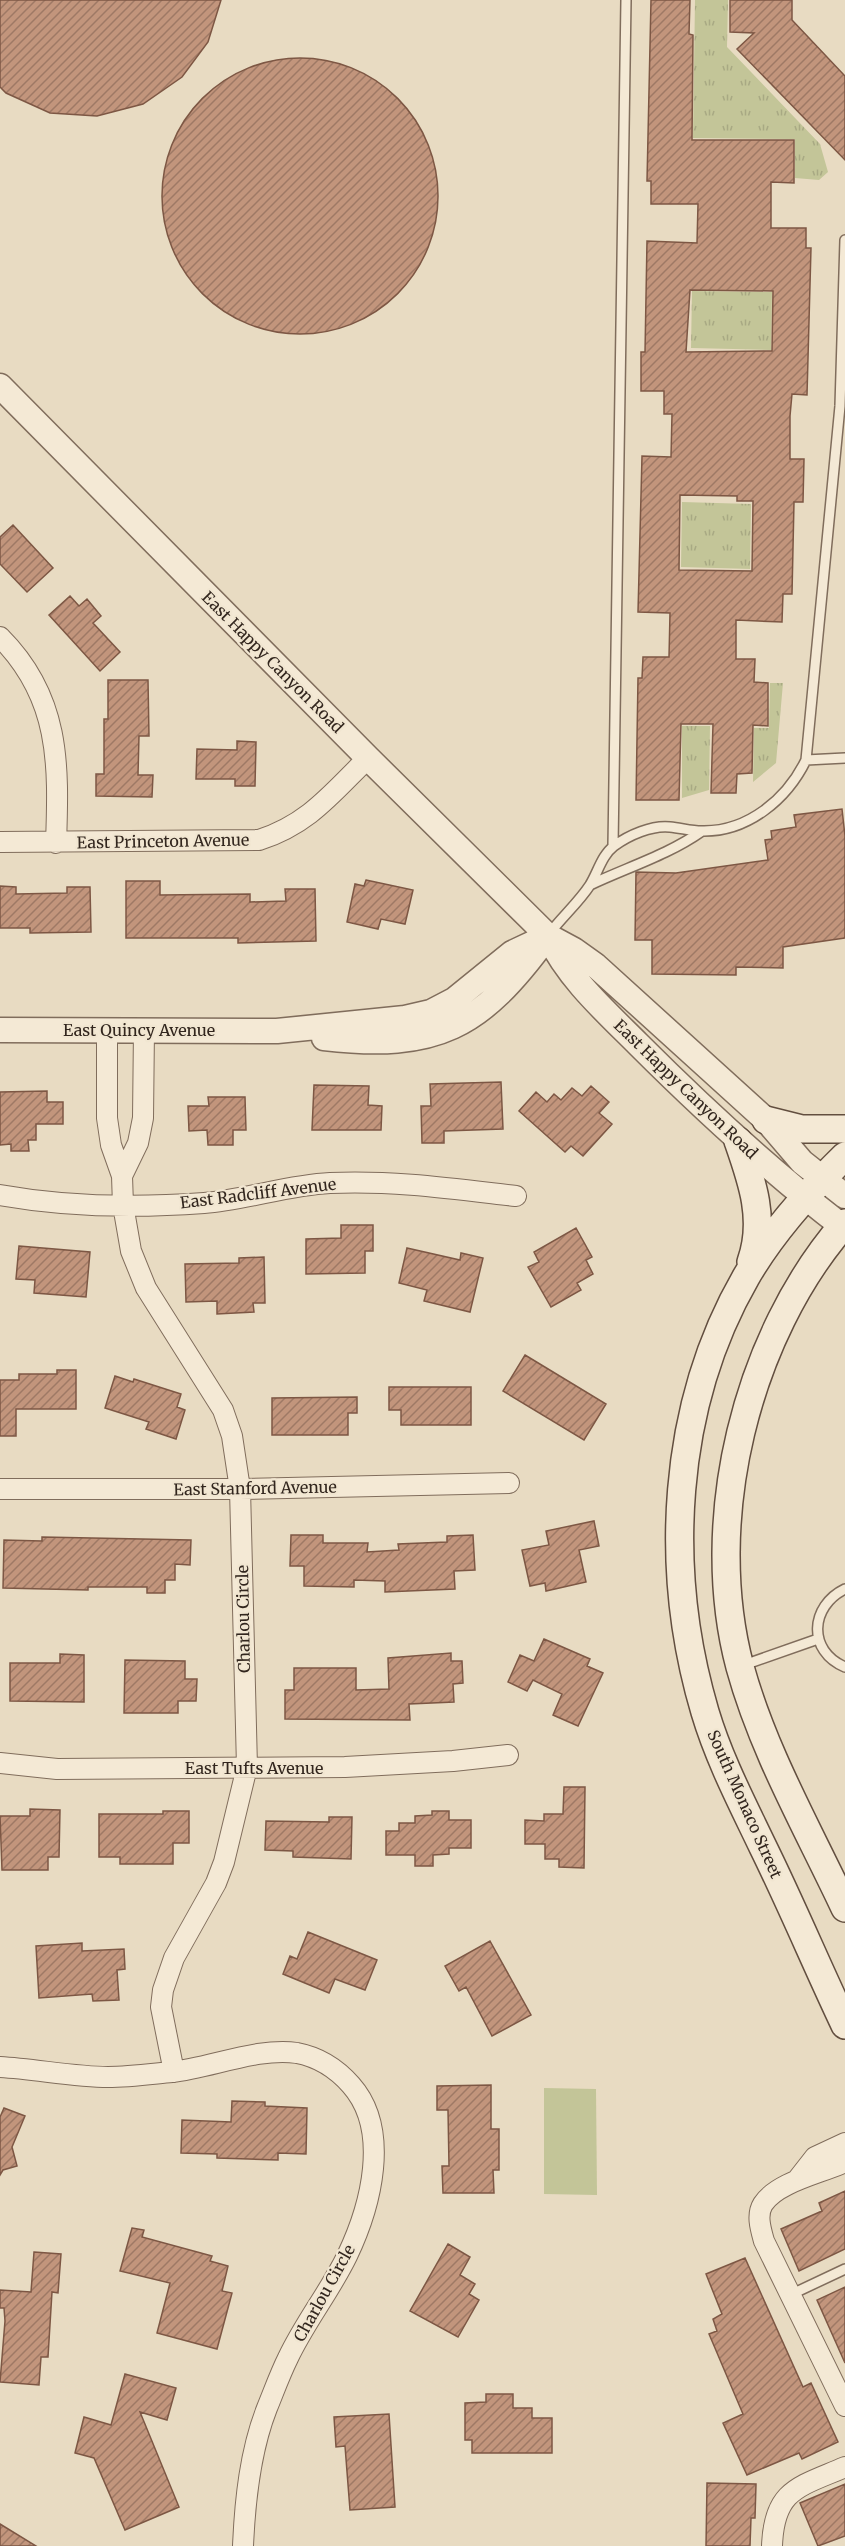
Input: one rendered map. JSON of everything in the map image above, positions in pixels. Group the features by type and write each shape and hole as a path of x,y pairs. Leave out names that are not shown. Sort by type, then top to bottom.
{"main road":[{"path":"766,1120 802,1129 845,1130"},
{"path":"738,1141 752,1183 758,1216 756,1248 746,1278"},
{"path":"814,1188 845,1156"},
{"name":"South Monaco Street","path":"814,1188 784,1221 746,1278 710,1356 683,1466 679,1521 686,1627 705,1714 729,1777 845,2025"},
{"path":"844,1226 784,1317 762,1362 740,1434 727,1525 727,1582 740,1666 775,1761 845,1908"}],"street":[{"name":"East Happy Canyon Road","path":"0,386 368,758 548,936 595,965 766,1120 802,1162 814,1188 844,1226"},
{"path":"0,637 30,674 45,705 56,747 58,782 56,843"},
{"name":"East Princeton Avenue","path":"0,842 260,840 285,832 308,817 368,758"},
{"name":"East Happy Canyon Road","path":"548,936 564,967 584,990 738,1141 814,1188 845,1196"},
{"name":"East Quincy Avenue","path":"0,1030 277,1031 391,1020 431,1012 466,992 512,953 548,936"},
{"name":"Charlou Circle","path":"107,1029 107,1118 111,1145 122,1176 123,1205 131,1251 146,1288 223,1410 232,1436 240,1489 247,1767 224,1862 216,1883 174,1958 163,1990 161,2007 174,2072"},
{"name":"Charlou Circle","path":"122,1176 138,1143 143,1118 144,1029"},
{"name":"East Radcliff Avenue","path":"0,1195 64,1204 206,1203 329,1183 410,1186 516,1196"},
{"name":"East Stanford Avenue","path":"0,1489 240,1489 510,1483"},
{"name":"East Tufts Avenue","path":"0,1763 57,1769 345,1767 453,1761 508,1755"},
{"name":"Charlou Circle","path":"0,2067 107,2077 174,2072 276,2052 297,2054 329,2066 343,2075 358,2093 373,2126 373,2168 362,2215 348,2253 288,2358 266,2412 250,2471 243,2546"},
{"path":"845,2143 816,2157 797,2180 762,2205 759,2216 764,2241 845,2406"},
{"path":"797,2180 820,2174 845,2162"},
{"path":"772,2546 777,2511 782,2501 794,2491 845,2467"}],"lane":[{"path":"613,846 626,0"},
{"path":"548,936 590,885 599,865 613,846 656,827 702,831 740,823 765,811 790,787 806,760 840,406 845,240"},
{"path":"806,760 845,758"},
{"path":"590,885 640,861 676,849 702,831"},
{"path":"845,1589 834,1594 822,1608 817,1624 818,1639 830,1658 845,1667"},
{"path":"740,1666 818,1639"},
{"path":"790,2295 845,2269"}],"green space":[{"path":"695,0 728,0 727,47 820,144 828,172 819,180 795,178 795,139 693,138"},
{"path":"692,291 772,292 771,350 691,348"},
{"path":"682,502 751,504 750,569 681,567"},
{"path":"770,683 783,683 776,763 753,782 754,728 769,728"},
{"path":"682,726 710,726 709,790 682,798"},
{"path":"544,2088 596,2089 597,2195 544,2194"}],"building":[{"path":"0,0 221,0 208,42 182,77 143,104 97,116 50,113 6,93 0,87"},
{"path":"651,0 690,0 689,34 693,35 692,140 794,140 794,183 771,182 771,228 806,228 806,248 811,248 807,395 792,394 790,416 790,459 804,459 803,502 794,502 792,594 783,594 782,622 736,620 736,659 755,659 754,682 768,683 768,726 753,725 752,773 737,774 736,793 711,793 713,724 681,724 679,800 636,800 638,678 642,678 643,657 669,657 670,613 638,612 642,456 671,457 672,414 664,414 664,391 641,391 641,352 645,352 647,241 697,243 698,204 651,204 651,181 647,181","holes":["690,290 773,291 772,351 686,352","680,495 737,496 737,501 753,501 752,571 679,570"]},
{"path":"730,0 792,0 792,20 845,76 845,160 737,49 754,33 730,32"},
{"path":"300,58 340,64 365,74 387,89 407,109 422,131 432,156 438,196 432,236 422,261 407,283 387,303 365,318 340,328 300,334 260,328 235,318 213,303 193,283 178,261 168,236 162,196 168,156 178,131 193,109 213,89 235,74 260,64"},
{"path":"13,525 53,568 27,592 0,564 0,537"},
{"path":"70,596 79,606 87,599 101,616 93,623 120,652 100,671 49,615"},
{"path":"108,680 148,680 149,736 139,736 138,775 153,775 152,797 96,796 96,774 104,774 104,719 108,719"},
{"path":"237,741 256,742 255,786 235,786 235,779 196,779 197,749 237,750"},
{"path":"842,809 845,836 845,938 783,947 783,968 736,967 736,975 652,974 652,940 635,940 636,872 676,873 768,860 765,840 772,839 771,831 796,827 794,815"},
{"path":"366,880 413,890 405,924 381,919 378,929 347,922 355,884 364,886"},
{"path":"126,881 160,881 160,895 250,894 250,902 286,901 285,889 315,889 316,941 238,943 238,938 126,938"},
{"path":"0,886 16,887 16,894 67,893 67,887 90,887 91,932 30,933 30,928 0,928"},
{"path":"501,1082 503,1129 444,1131 444,1143 422,1143 421,1106 431,1106 430,1084"},
{"path":"314,1085 369,1086 368,1105 382,1106 381,1130 312,1130"},
{"path":"591,1086 609,1102 599,1113 612,1124 583,1156 571,1146 565,1152 519,1111 536,1092 547,1102 554,1094 561,1100 572,1088 582,1096"},
{"path":"47,1091 47,1102 63,1102 63,1124 36,1124 36,1140 28,1140 29,1151 11,1151 11,1144 0,1145 0,1092"},
{"path":"208,1097 245,1097 246,1130 233,1130 233,1145 208,1145 207,1130 189,1131 188,1106 209,1106"},
{"path":"341,1225 373,1225 373,1251 365,1251 365,1273 306,1274 306,1239 341,1238"},
{"path":"576,1228 592,1257 586,1260 593,1274 577,1283 581,1290 551,1307 528,1267 539,1262 534,1252"},
{"path":"19,1246 90,1252 86,1297 34,1293 35,1280 16,1279"},
{"path":"407,1248 460,1260 461,1253 483,1258 470,1312 424,1301 427,1290 399,1283"},
{"path":"264,1257 265,1303 253,1303 254,1312 217,1314 217,1301 186,1302 185,1264 239,1263 239,1258"},
{"path":"525,1355 606,1404 584,1440 503,1391"},
{"path":"57,1370 76,1370 76,1409 16,1409 16,1436 0,1436 0,1380 19,1380 19,1374 57,1374"},
{"path":"115,1376 133,1382 134,1379 181,1394 177,1407 185,1410 176,1439 146,1429 149,1422 105,1408"},
{"path":"389,1387 471,1387 471,1425 401,1425 401,1410 389,1410"},
{"path":"357,1397 357,1413 348,1413 348,1435 272,1435 272,1398"},
{"path":"594,1521 599,1546 579,1550 586,1582 546,1591 545,1583 530,1586 522,1550 549,1545 546,1531"},
{"path":"291,1535 323,1535 323,1543 368,1543 367,1552 399,1550 398,1544 447,1542 447,1536 473,1535 475,1570 454,1571 455,1589 385,1592 385,1581 354,1580 354,1587 304,1586 304,1566 290,1566"},
{"path":"42,1537 191,1540 190,1565 175,1564 175,1580 165,1580 165,1593 147,1593 147,1587 88,1587 88,1590 3,1588 4,1540 42,1541"},
{"path":"544,1639 590,1659 587,1666 603,1673 578,1726 553,1715 562,1694 533,1680 527,1691 508,1682 520,1655 534,1661"},
{"path":"451,1653 451,1661 462,1661 463,1683 453,1684 454,1702 409,1704 410,1720 285,1719 285,1690 294,1690 294,1668 356,1668 356,1690 389,1689 388,1658"},
{"path":"60,1654 84,1655 84,1702 10,1701 10,1663 60,1663"},
{"path":"125,1660 185,1661 185,1679 197,1679 196,1701 178,1701 178,1713 124,1713"},
{"path":"564,1787 585,1787 584,1868 559,1867 559,1859 545,1859 545,1844 525,1844 525,1820 544,1821 544,1814 563,1814"},
{"path":"30,1809 60,1810 59,1857 48,1857 48,1870 2,1870 0,1816 30,1816"},
{"path":"163,1811 189,1811 189,1843 173,1843 173,1864 120,1864 120,1857 99,1857 99,1814 163,1814"},
{"path":"432,1811 449,1811 449,1820 471,1820 471,1848 449,1848 449,1854 433,1855 433,1866 415,1866 415,1855 386,1855 386,1831 399,1831 399,1823 415,1823 415,1816 432,1815"},
{"path":"329,1817 352,1817 351,1859 293,1857 293,1851 265,1850 266,1821 329,1822"},
{"path":"308,1932 377,1960 365,1990 335,1979 329,1993 283,1974 290,1956 297,1959"},
{"path":"490,1941 531,2015 492,2036 466,1987 459,1991 445,1966"},
{"path":"82,1943 82,1951 124,1949 125,1969 117,1970 119,2000 93,2001 92,1994 39,1998 36,1946"},
{"path":"491,2085 491,2129 499,2129 499,2170 493,2170 494,2193 443,2193 442,2166 449,2166 448,2110 437,2110 437,2086"},
{"path":"232,2101 265,2102 265,2106 307,2108 306,2154 278,2153 278,2160 217,2158 217,2154 181,2153 182,2120 231,2122"},
{"path":"4,2108 25,2116 12,2147 17,2166 3,2170 0,2175 0,2117"},
{"path":"845,2191 845,2249 799,2271 781,2229 822,2211 819,2203"},
{"path":"132,2228 144,2230 142,2237 212,2256 210,2261 228,2266 222,2291 232,2293 217,2349 157,2333 170,2283 120,2271"},
{"path":"448,2244 470,2257 460,2275 475,2284 469,2294 479,2300 458,2337 410,2311"},
{"path":"34,2252 61,2254 58,2293 52,2292 48,2357 41,2357 39,2385 0,2382 5,2321 4,2308 0,2308 0,2290 31,2292"},
{"path":"745,2258 803,2387 811,2383 838,2442 802,2459 799,2453 747,2475 723,2423 743,2414 709,2334 717,2331 713,2319 722,2314 706,2274"},
{"path":"845,2287 845,2363 817,2300"},
{"path":"125,2374 176,2388 167,2420 140,2412 179,2507 125,2530 94,2458 75,2453 84,2417 111,2425"},
{"path":"486,2394 513,2394 513,2408 532,2408 532,2418 552,2418 552,2453 472,2453 472,2440 465,2440 465,2403 486,2402"},
{"path":"389,2414 395,2507 350,2510 345,2446 336,2447 334,2417"},
{"path":"707,2483 756,2484 755,2518 751,2518 750,2546 706,2546"},
{"path":"845,2484 845,2536 818,2546 800,2503"},
{"path":"0,2524 36,2546 0,2546"}]}
